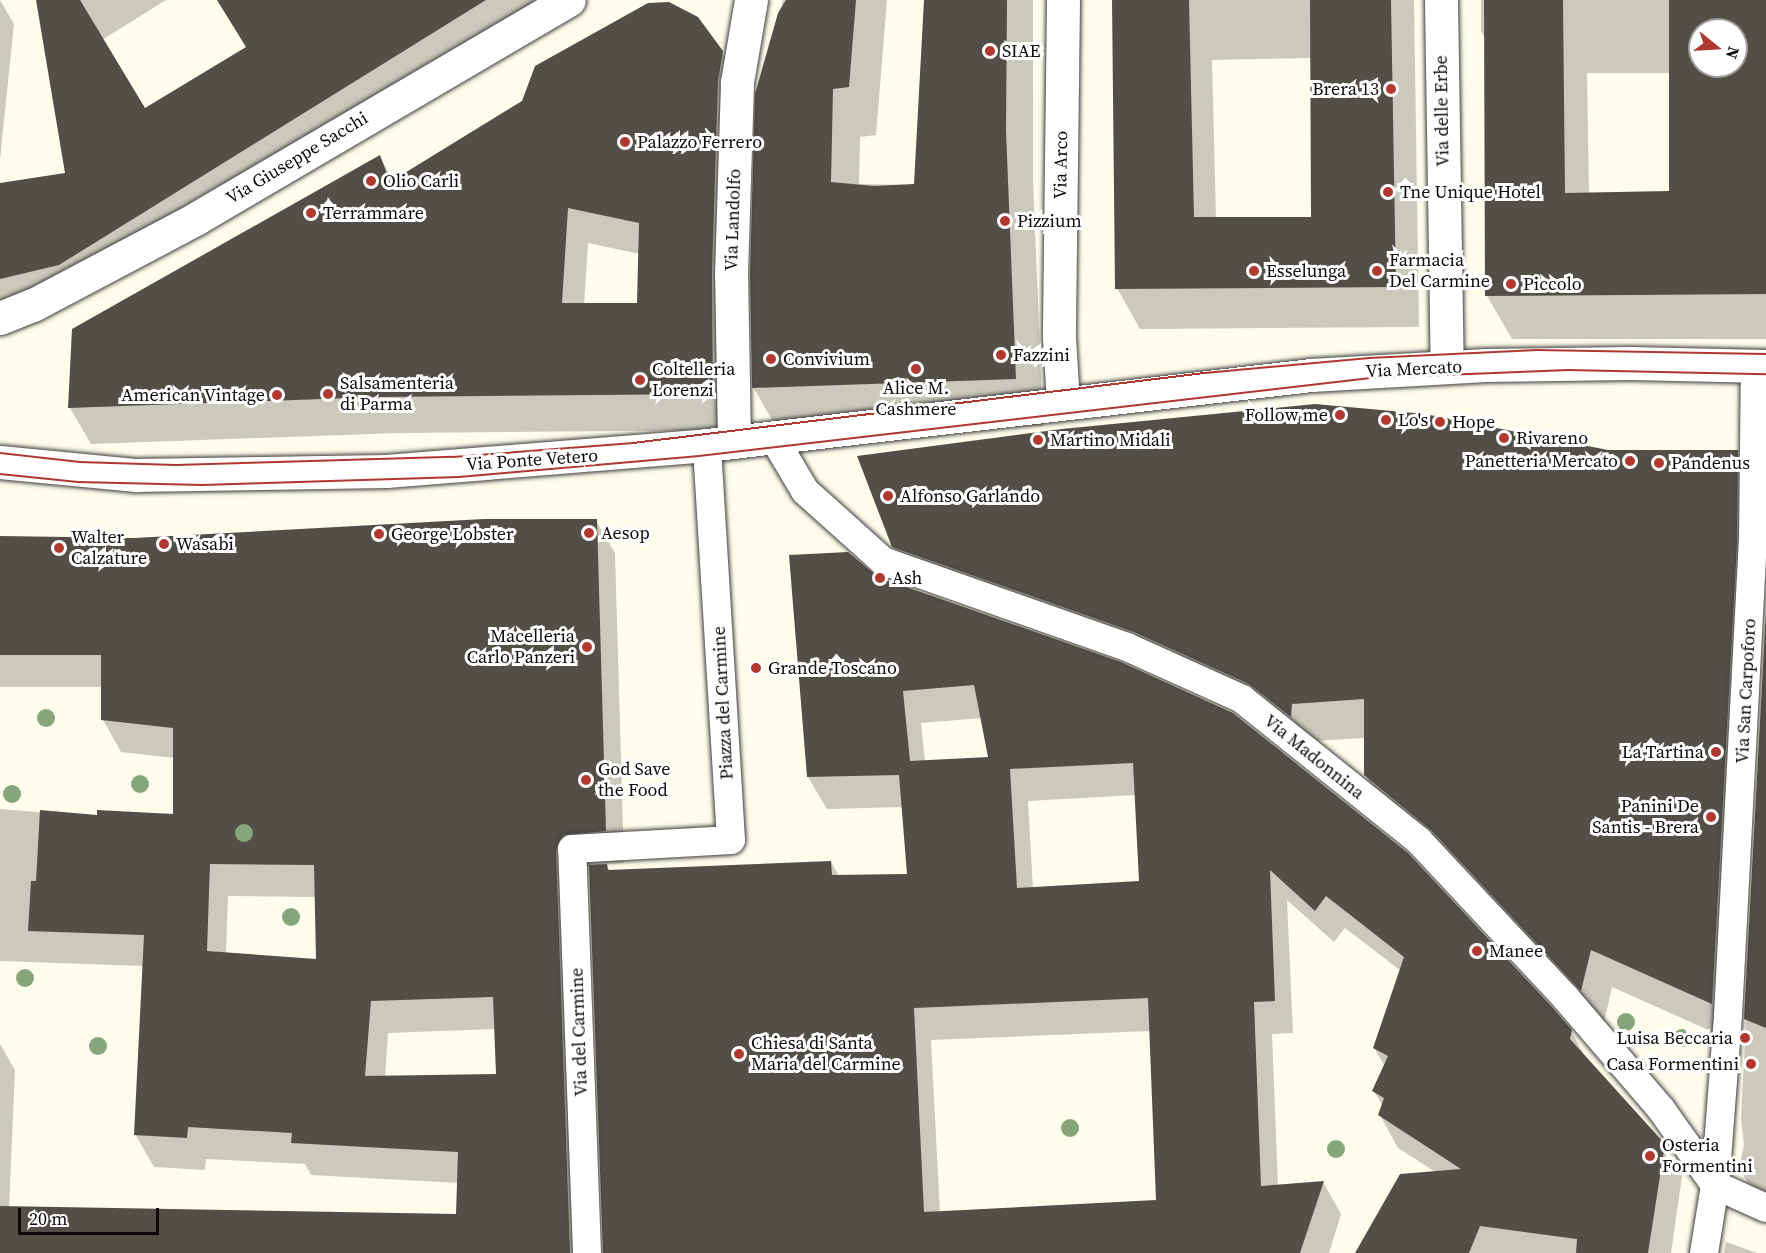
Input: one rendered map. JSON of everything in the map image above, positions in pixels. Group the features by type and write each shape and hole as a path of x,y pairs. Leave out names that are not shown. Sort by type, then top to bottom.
{"street":[{"name":"Via Giuseppe Sacchi","path":"10,314 197,218 569,0"},
{"name":"Via Landolfo","path":"720,443 731,274 737,82 751,0"},
{"name":"Via Arco","path":"1063,0 1059,337 1063,402"},
{"name":"Via delle Erbe","path":"1441,0 1447,366"},
{"name":"Via Mercato","path":"1063,402 1311,375 1447,366 1630,363 1761,366"},
{"name":"Via San Carpoforo","path":"1704,1253 1715,1185 1728,1015 1761,366"},
{"name":"Via Ponte Vetero","path":"0,462 136,476 386,471 720,443 1063,402"},
{"name":"Via Madonnina","path":"773,437 805,491 882,561 1126,647 1242,699 1419,841 1565,997 1661,1109 1715,1185"},
{"name":"Piazza del Carmine","path":"611,847 731,840 720,443"},
{"name":"Via del Carmine","path":"587,1253 572,849 611,847"},
{"path":"1715,1185 1766,1208"}],"building":[{"path":"36,0 80,0 145,108 246,47 217,0 486,0 59,265 0,279 0,183 65,173"},
{"path":"786,0 856,0 849,87 833,89 831,182 874,186 914,184 924,0 1007,0 1006,131 1016,379 752,388 750,274 755,94 778,13"},
{"path":"1112,0 1189,0 1194,217 1311,217 1310,0 1391,0 1396,287 1115,289"},
{"path":"1484,0 1563,0 1565,193 1669,191 1669,0 1766,0 1766,294 1485,296"},
{"path":"669,2 698,17 723,51 718,81 712,273 713,394 377,397 68,408 72,329 380,155 390,182 522,101 535,66 648,3","holes":["568,208 639,223 637,303 562,303"]},
{"path":"1315,404 1425,414 1608,450 1738,450 1737,543 1712,1004 1591,950 1581,991 1431,830 1364,775 1364,699 1292,704 1291,717 1249,684 1134,632 892,547 857,456 1062,429"},
{"path":"484,519 597,519 606,831 564,835 556,850 570,1253 0,1253 0,1206 456,1214 458,1152 291,1143 292,1133 188,1127 187,1138 134,1135 144,935 28,931 31,881 36,881 40,810 97,815 97,810 173,814 173,728 101,720 101,655 0,655 0,536 134,538","holes":["210,864 314,865 316,959 207,951","493,997 496,1074 365,1076 371,1001"]},
{"path":"848,552 878,577 1121,662 1233,713 1408,853 1553,1008 1572,1030 1570,1039 1665,1144 1648,1253 1576,1253 1577,1239 1480,1226 1469,1253 1355,1253 1400,1174 1461,1169 1378,1115 1384,1098 1372,1091 1388,1056 1373,1048 1404,957 1326,896 1315,911 1270,870 1275,1001 1254,1002 1261,1186 1324,1181 1300,1253 603,1253 589,865 607,864 608,870 831,861 832,875 907,874 899,775 807,777 789,555","holes":["974,685 988,757 910,761 903,691","1133,763 1139,881 1017,888 1010,769","1148,998 1156,1200 924,1212 914,1008"]},
{"path":"1766,610 1766,1028 1744,1019"}],"tram line":[{"path":"0,453 79,462 176,465 453,457 633,443 1205,373 1369,358 1537,350 1766,354"},
{"path":"0,474 78,482 202,485 459,477 699,456 1370,378 1568,370 1766,374"}],"place":[{"name":"SIAE","path":"990,51"},
{"name":"Brera 13","path":"1391,89"},
{"name":"Palazzo Ferrero","path":"625,142"},
{"name":"Olio Carli","path":"371,181"},
{"name":"Tne Unique Hotel","path":"1388,192"},
{"name":"Terrammare","path":"311,213"},
{"name":"Pizzium","path":"1005,221"},
{"name":"Esselunga","path":"1254,271"},
{"name":"Farmacia Del Carmine","path":"1377,271"},
{"name":"Piccolo","path":"1511,284"},
{"name":"Fazzini","path":"1001,355"},
{"name":"Convivium","path":"771,359"},
{"name":"Alice M. Cashmere","path":"916,369"},
{"name":"Coltelleria Lorenzi","path":"640,380"},
{"name":"Salsamenteria di Parma","path":"328,394"},
{"name":"American Vintage","path":"277,395"},
{"name":"Follow me","path":"1340,415"},
{"name":"Lo's","path":"1386,420"},
{"name":"Hope","path":"1440,422"},
{"name":"Rivareno","path":"1504,438"},
{"name":"Martino Midali","path":"1038,440"},
{"name":"Panetteria Mercato","path":"1630,461"},
{"name":"Pandenus","path":"1659,463"},
{"name":"Alfonso Garlando","path":"888,496"},
{"name":"Aesop","path":"589,533"},
{"name":"George Lobster","path":"379,534"},
{"name":"Wasabi","path":"164,544"},
{"name":"Walter Calzature","path":"59,548"},
{"name":"Ash","path":"880,578"},
{"name":"Macelleria Carlo Panzeri","path":"587,647"},
{"name":"Grande Toscano","path":"756,668"},
{"name":"La Tartina","path":"1716,752"},
{"name":"God Save the Food","path":"586,780"},
{"name":"Panini De Santis - Brera","path":"1711,817"},
{"name":"Manee","path":"1477,951"},
{"name":"Luisa Beccaria","path":"1745,1038"},
{"name":"Chiesa di Santa Maria del Carmine","path":"739,1054"},
{"name":"Casa Formentini","path":"1751,1064"},
{"name":"Osteria Formentini","path":"1650,1156"}]}
